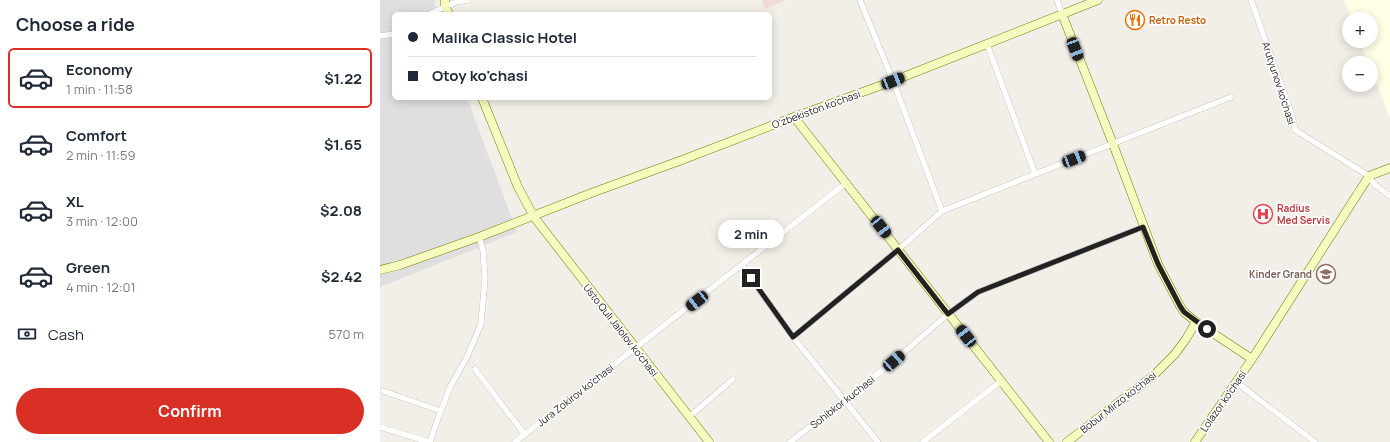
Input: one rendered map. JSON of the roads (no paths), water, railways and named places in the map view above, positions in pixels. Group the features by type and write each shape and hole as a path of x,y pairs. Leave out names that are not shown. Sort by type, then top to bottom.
{"street":[{"path":"434,12 468,0"},
{"path":"860,0 893,81 942,211"},
{"path":"1057,0 1113,144 1143,227 1158,264 1180,306 1184,312 1196,322 1252,360 1369,176 1390,168"},
{"name":"O'zbekiston ko'chasi","path":"380,270 400,265 479,237 594,192 893,81 1098,0"},
{"name":"Arutyunov ko'chasi","path":"1251,0 1292,115 1295,130 1369,176 1374,184 1390,196"},
{"path":"380,36 392,34"},
{"path":"987,44 1035,174"},
{"path":"793,337 898,250 942,211 1231,97"},
{"name":"Usto Quli Jalolov ko'chasi","path":"483,100 518,187 534,216 709,442"},
{"path":"794,117 1049,442"},
{"name":"Jura Zokirov ko'chasi","path":"515,442 742,266 846,183"},
{"name":"Sohibkor kuchasi","path":"790,442 844,401 894,361 948,314 978,292 1143,227"},
{"path":"380,427 430,442 450,387 481,324 485,278 483,250 479,237"},
{"path":"742,266 793,337 878,442"},
{"name":"Bobur Mirzo ko'chasi","path":"1067,442 1153,376 1175,354 1196,322"},
{"name":"Lolazor ko'chasi","path":"1194,442 1252,360"},
{"path":"475,369 525,435"},
{"path":"689,417 734,379"},
{"path":"923,442 1001,381"},
{"path":"1236,382 1315,442"},
{"path":"383,391 441,411"}],"place":[{"name":"Retro Resto","path":"1135,20"},
{"name":"Radius Med Servis","path":"1263,214"},
{"name":"Kinder Grand","path":"1326,274"}]}
